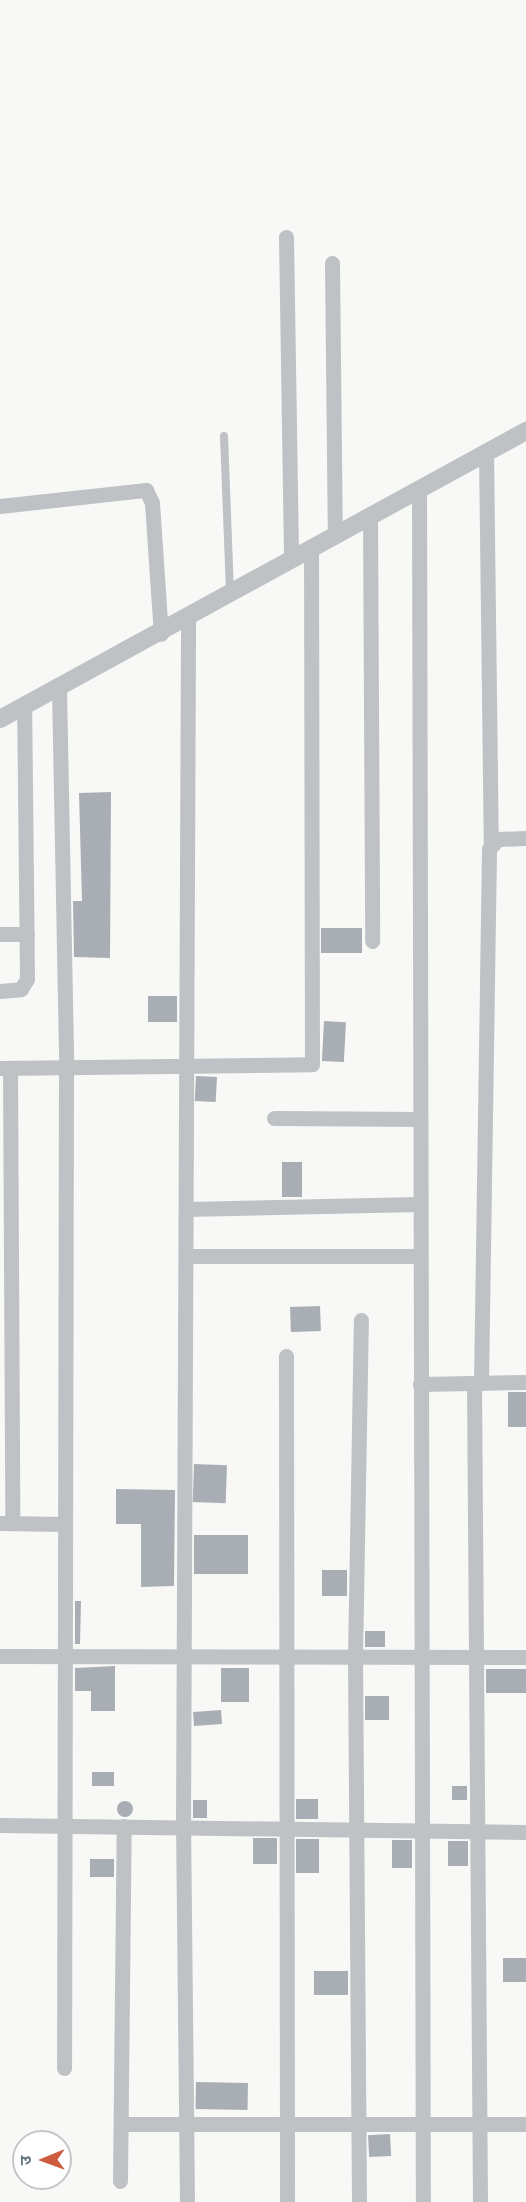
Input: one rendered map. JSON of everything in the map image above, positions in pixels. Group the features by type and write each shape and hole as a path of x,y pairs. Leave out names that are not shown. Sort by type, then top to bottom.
{"street":[{"path":"286,237 291,559"},
{"path":"332,263 335,534"},
{"path":"0,719 161,634 370,513 526,431"},
{"path":"480,2202 476,1658 478,1383 491,843 486,451"},
{"path":"419,488 423,2202"},
{"path":"0,506 146,490 153,503 161,634"},
{"path":"370,513 372,941"},
{"path":"64,1524 6,1523 5,1068 300,1068 314,1056 311,548"},
{"path":"187,2202 183,1828 188,618"},
{"path":"59,688 66,1067 64,2068"},
{"path":"0,991 26,986 24,707"},
{"path":"491,843 526,838"},
{"path":"0,933 27,934"},
{"path":"274,1118 420,1119"},
{"path":"186,1209 420,1204"},
{"path":"186,1256 420,1256"},
{"path":"359,2202 355,1658 361,1320"},
{"path":"286,1356 285,2122 288,2202"},
{"path":"420,1384 526,1382"},
{"path":"0,1656 64,1658 526,1657"},
{"path":"0,1824 526,1832"},
{"path":"120,2181 124,1826"},
{"path":"121,2124 285,2122 357,2127 526,2124"}],"lane":[{"path":"224,436 230,594"}],"building":[{"path":"111,792 110,958 74,957 73,901 82,901 79,793"},
{"path":"321,928 362,928 362,953 321,953"},
{"path":"148,996 177,996 177,1022 148,1022"},
{"path":"324,1021 346,1022 344,1062 322,1061"},
{"path":"196,1076 217,1077 216,1102 195,1101"},
{"path":"282,1162 302,1162 302,1197 282,1197"},
{"path":"320,1306 321,1331 291,1332 290,1307"},
{"path":"508,1392 526,1392 526,1427 508,1427"},
{"path":"194,1464 227,1465 226,1503 193,1502"},
{"path":"116,1489 175,1490 174,1586 141,1587 141,1524 116,1524"},
{"path":"194,1535 248,1535 248,1574 194,1574"},
{"path":"322,1570 347,1570 347,1596 322,1596"},
{"path":"75,1601 81,1601 80,1644 75,1644"},
{"path":"365,1631 385,1631 385,1647 365,1647"},
{"path":"115,1666 115,1711 91,1711 91,1691 75,1691 75,1668"},
{"path":"221,1668 249,1668 249,1702 221,1702"},
{"path":"486,1669 526,1669 526,1693 486,1693"},
{"path":"365,1696 389,1696 389,1720 365,1720"},
{"path":"221,1710 222,1724 194,1726 193,1712"},
{"path":"92,1772 114,1772 114,1786 92,1786"},
{"path":"452,1786 467,1786 467,1800 452,1800"},
{"path":"296,1799 318,1799 318,1819 296,1819"},
{"path":"193,1800 207,1800 207,1818 193,1818"},
{"path":"122,1801 128,1801 133,1809 131,1815 122,1817 117,1812 117,1806"},
{"path":"253,1838 277,1838 277,1864 253,1864"},
{"path":"296,1839 319,1839 319,1873 296,1873"},
{"path":"392,1840 412,1840 412,1868 392,1868"},
{"path":"448,1841 468,1841 468,1866 448,1866"},
{"path":"90,1859 114,1859 114,1877 90,1877"},
{"path":"503,1958 526,1958 526,1982 503,1982"},
{"path":"314,1971 348,1971 348,1995 314,1995"},
{"path":"196,2082 248,2083 248,2110 196,2109"},
{"path":"390,2134 391,2156 369,2157 368,2135"}]}
